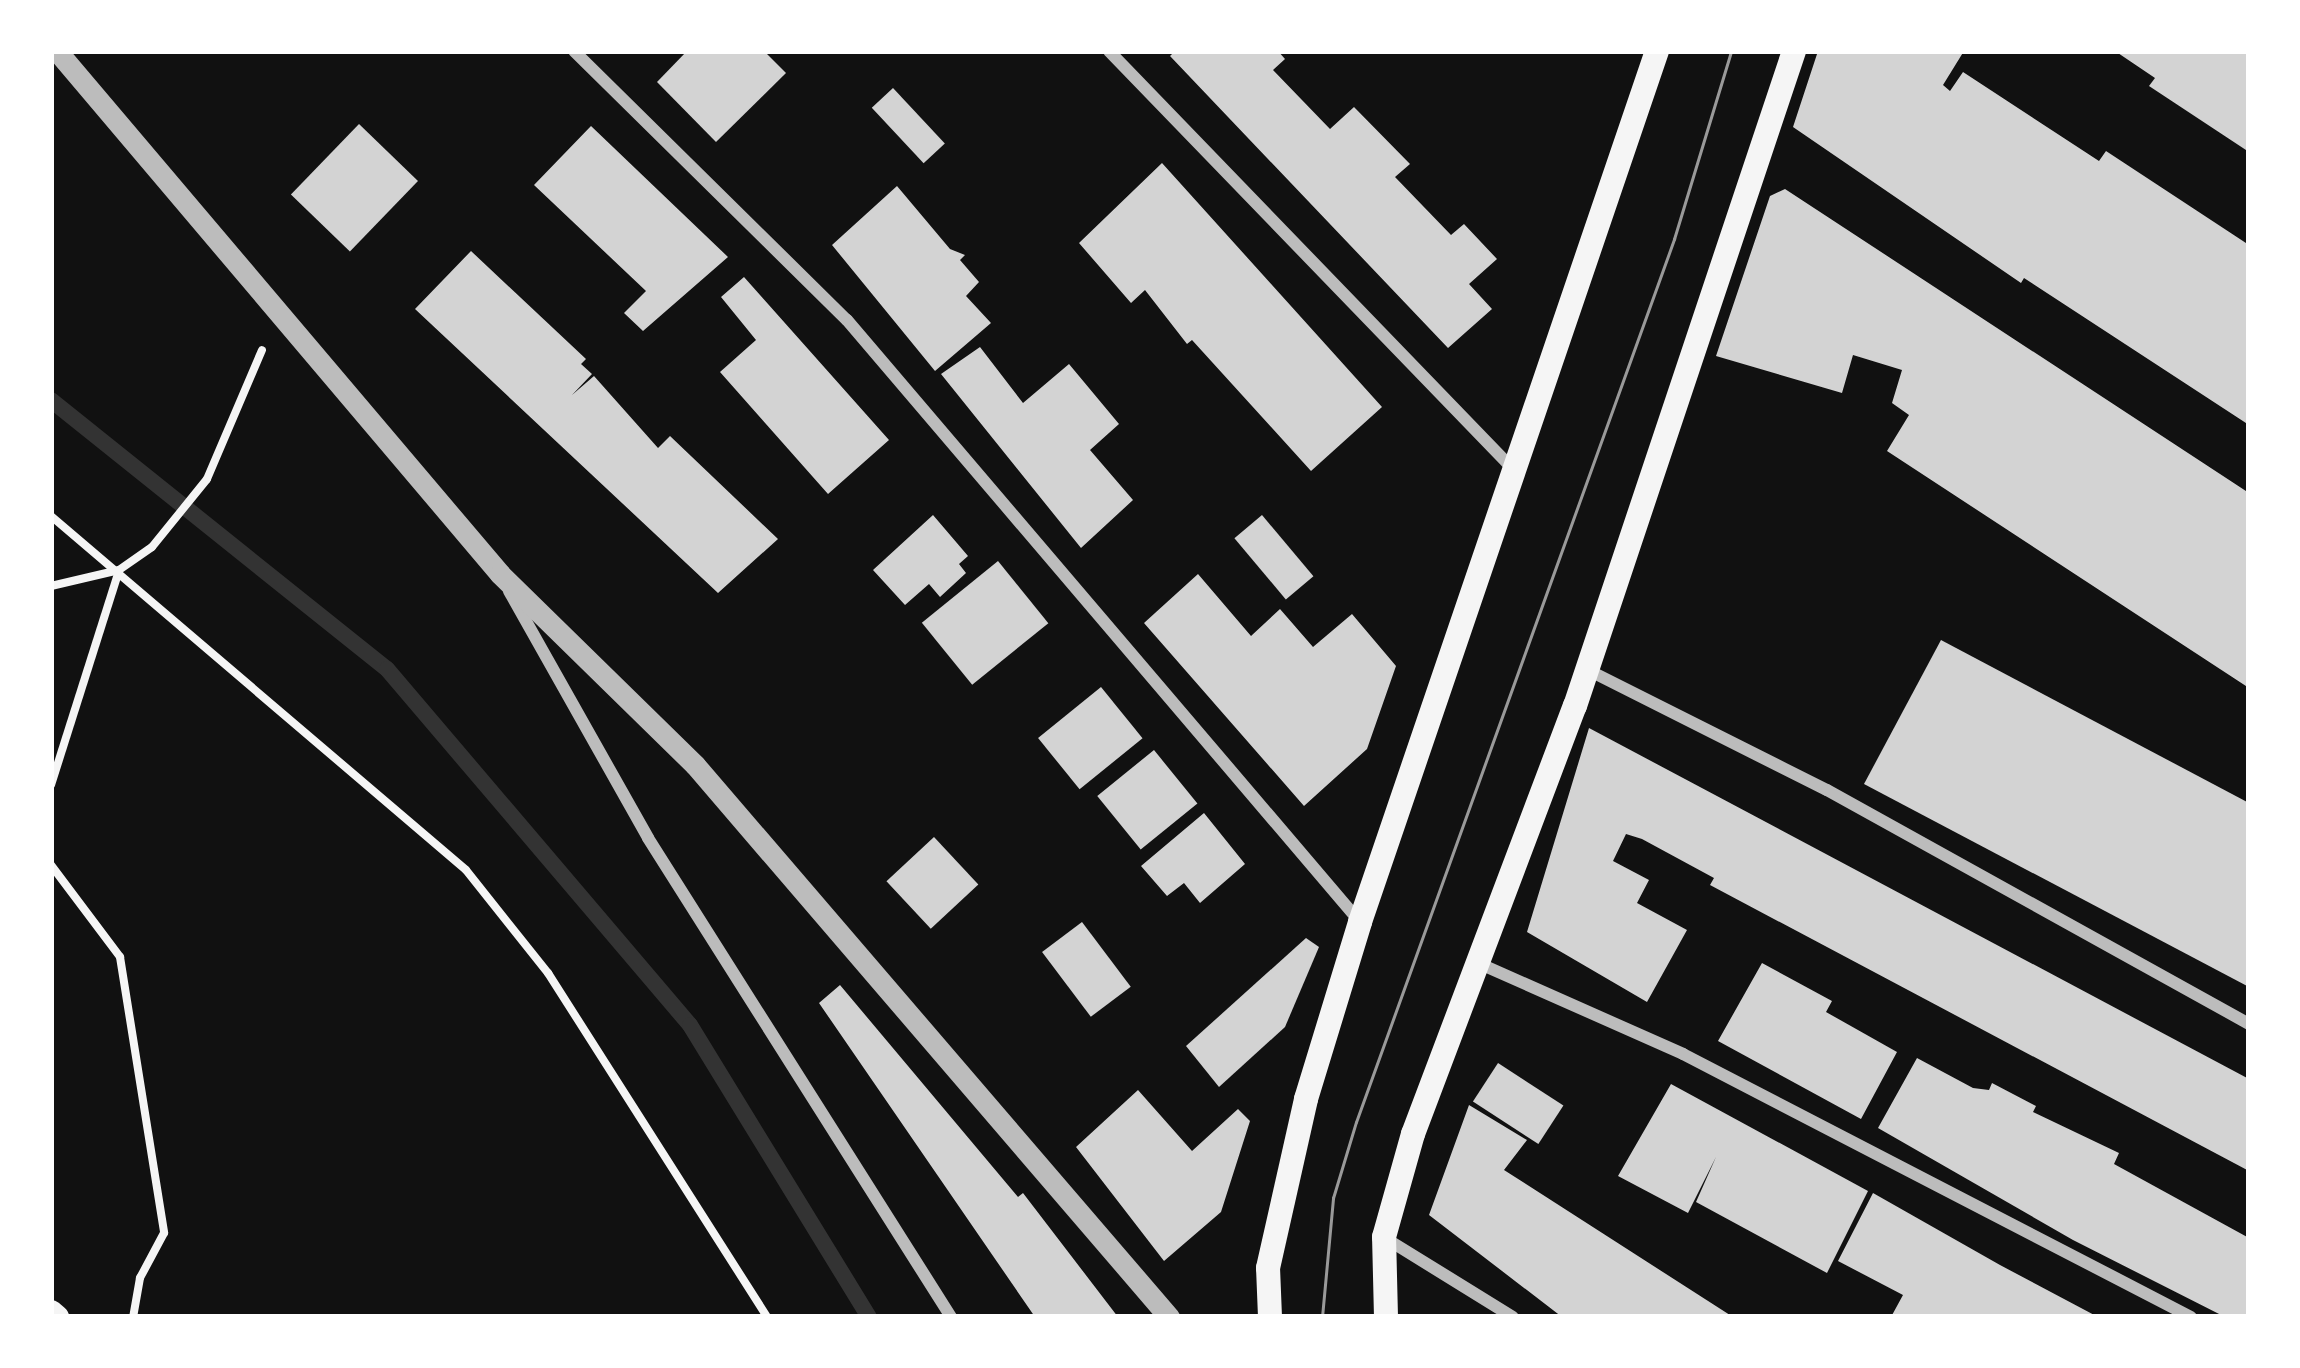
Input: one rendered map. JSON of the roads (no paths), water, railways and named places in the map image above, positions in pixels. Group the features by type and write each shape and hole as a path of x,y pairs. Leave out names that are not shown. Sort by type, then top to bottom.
{"main road":[{"path":"1270,1317 1268,1268 1302,1120 1360,922 1511,467 1657,51"},
{"path":"1386,1317 1384,1237 1478,963 1587,669 1794,51"}],"street":[{"path":"58,51 276,302 500,574 695,765 1169,1317"},
{"path":"574,51 848,320 1360,922"},
{"path":"1109,51 1511,467"},
{"path":"500,574 648,838 951,1317"},
{"path":"1587,669 1827,790 2249,1024"},
{"path":"1478,963 1683,1054 2191,1317"},
{"path":"1384,1237 1513,1317"}],"waterway":[{"path":"51,400 387,669 690,1025 869,1317"}],"tram line":[{"path":"1322,1317 1333,1198 1356,1122 1674,239 1731,51"}]}
